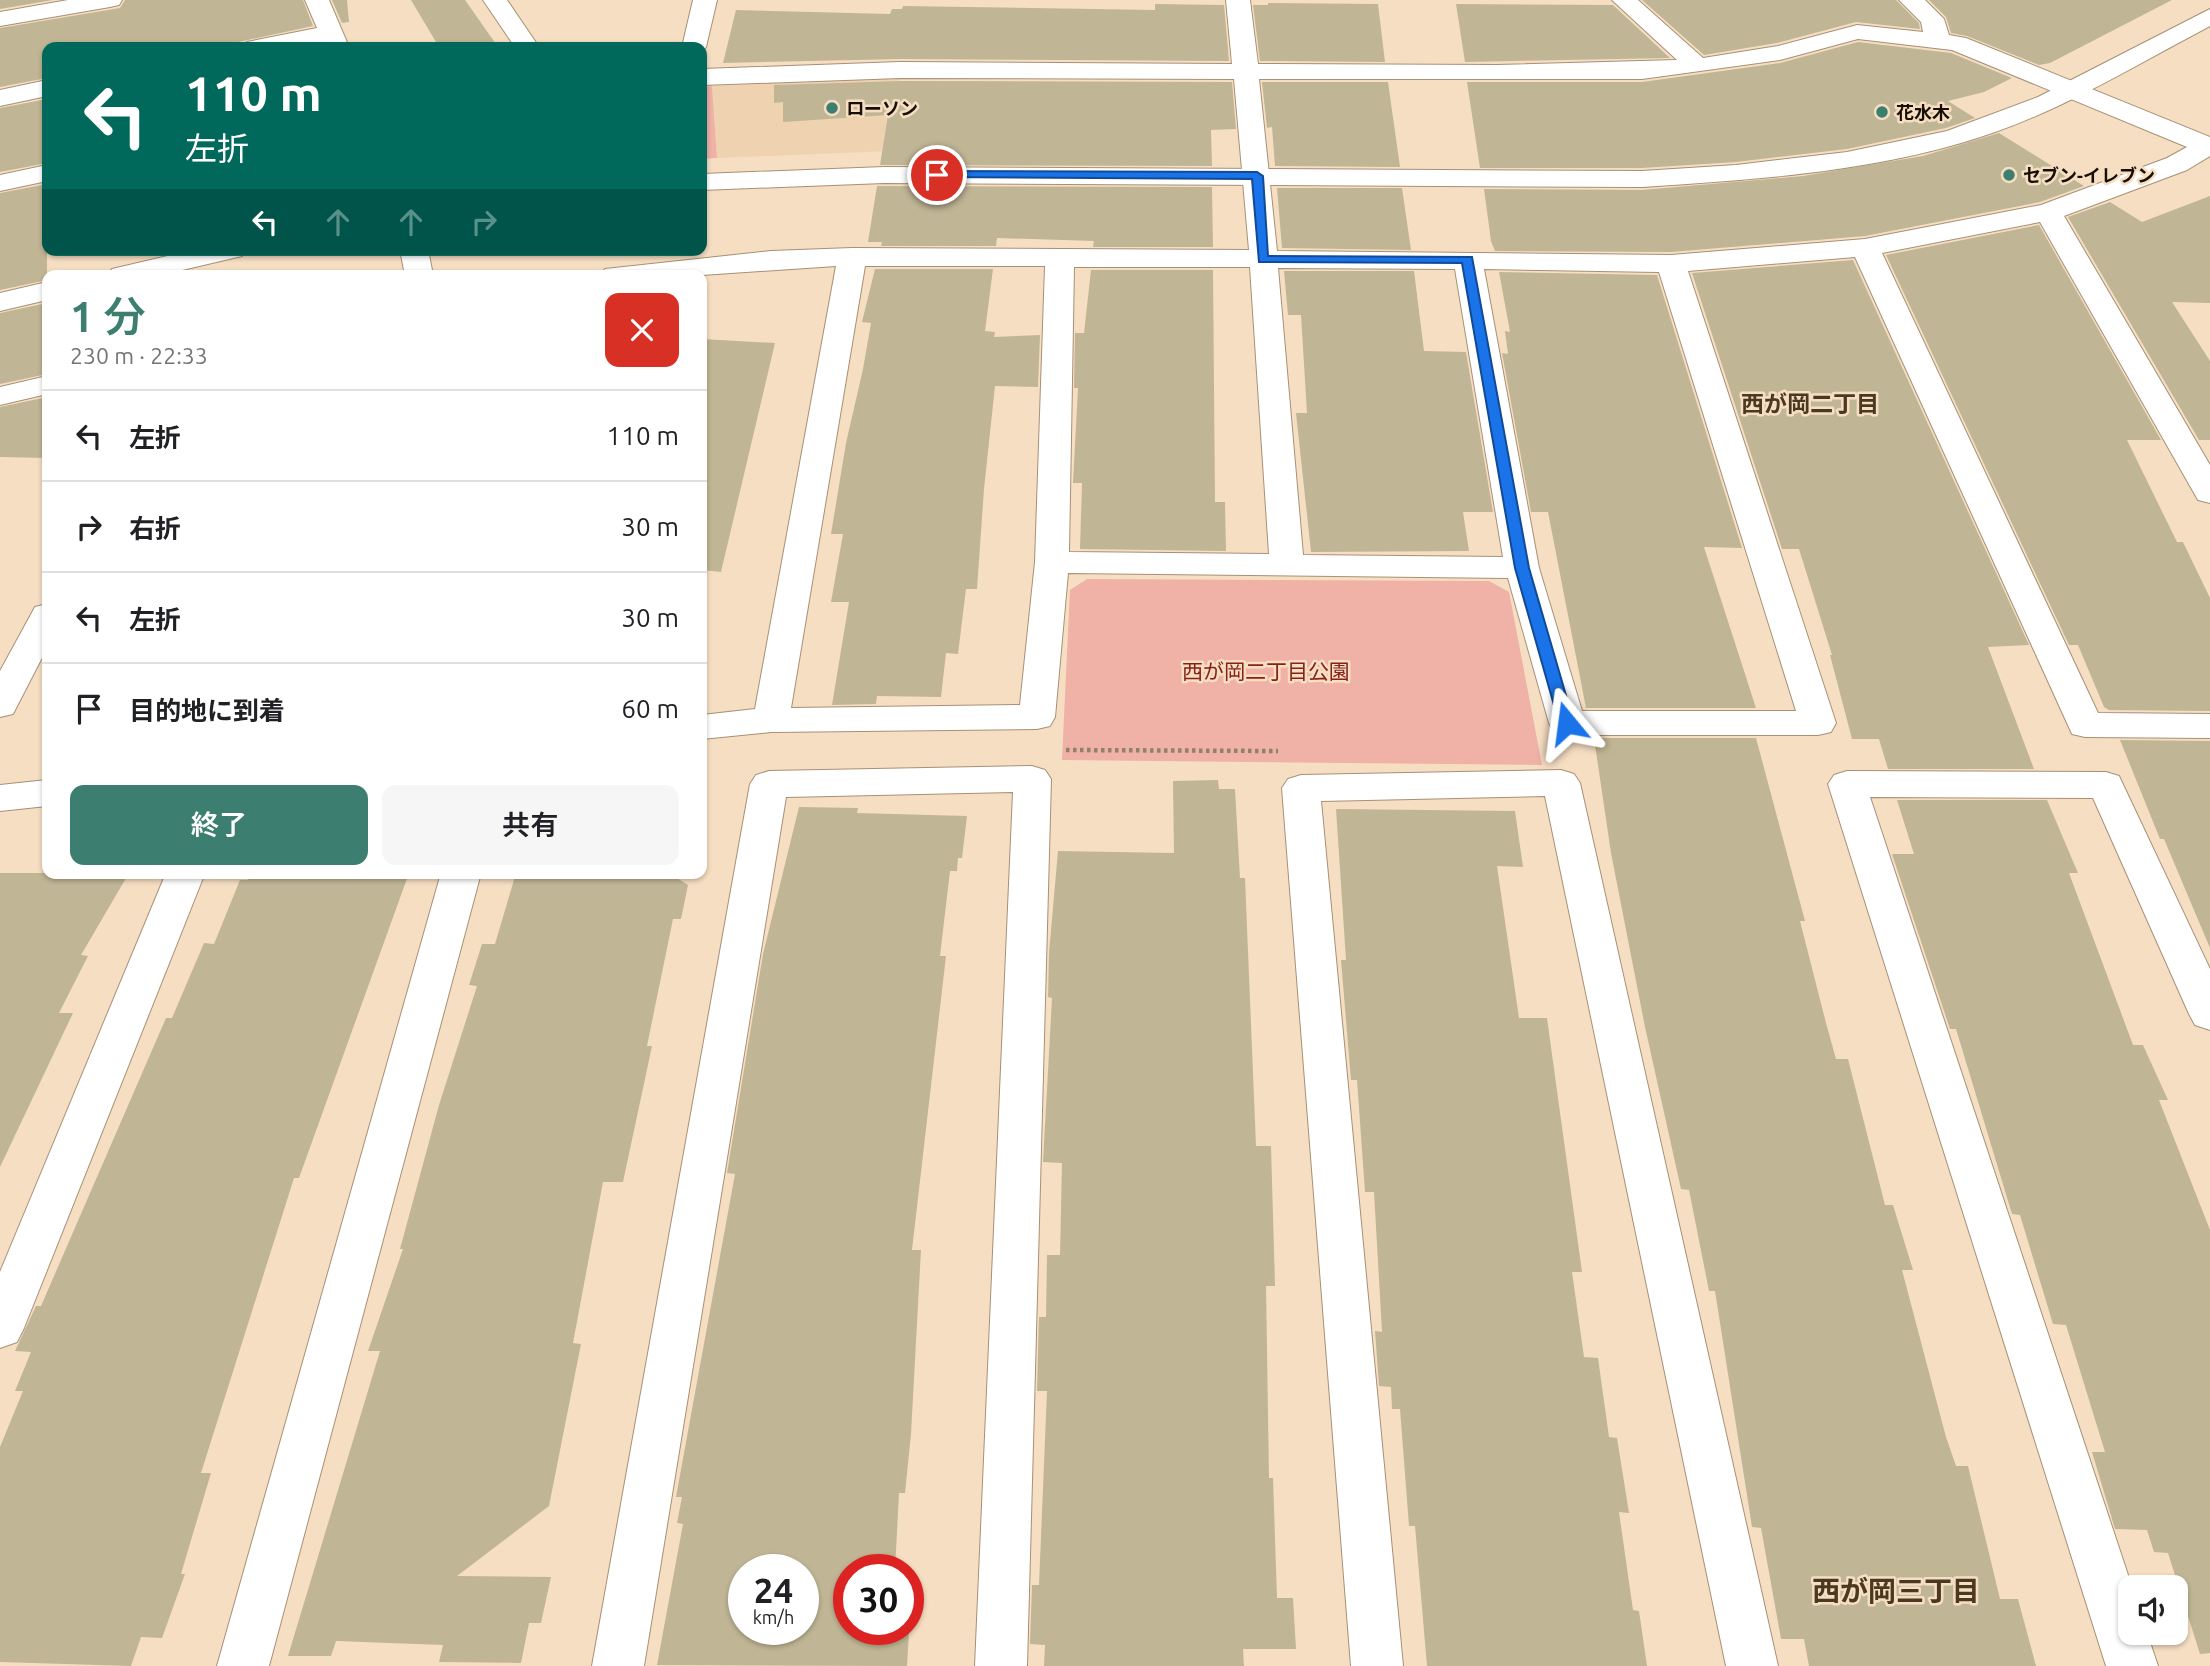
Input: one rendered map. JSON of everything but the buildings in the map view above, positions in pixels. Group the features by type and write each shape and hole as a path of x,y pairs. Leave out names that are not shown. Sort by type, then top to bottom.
{"street":[{"path":"0,19 110,0"},
{"path":"311,42 333,40 317,0"},
{"path":"495,0 524,42"},
{"path":"695,42 705,0"},
{"path":"1238,0 1257,176 1287,565"},
{"path":"1624,0 1698,66"},
{"path":"1911,0 1932,19 1938,40"},
{"path":"707,182 884,175 1642,179 1736,173 1847,160 1954,137 2047,102 2210,16"},
{"path":"707,77 914,70 1497,73 1642,71 1698,66 1780,53 1857,33 1957,43 2209,146"},
{"path":"0,98 42,89"},
{"path":"684,270 852,257 1468,260 1671,264 1865,248 2048,212 2177,164 2209,146"},
{"path":"0,183 42,174"},
{"path":"2048,212 2210,494"},
{"path":"1865,248 2085,725 2210,726"},
{"path":"144,270 206,256"},
{"path":"771,720 852,257"},
{"path":"707,726 771,720 1037,718 1052,562 1060,258"},
{"path":"1468,260 1522,568 1567,723 1818,723 1671,264"},
{"path":"0,302 42,292"},
{"path":"0,396 42,386"},
{"path":"1052,562 1522,568"},
{"path":"0,705 42,625"},
{"path":"618,1666 769,784 1031,779 1001,1666"},
{"path":"1377,1666 1301,788 1561,783 1752,1666"},
{"path":"2132,1666 1847,784 2106,785 2210,1014"},
{"path":"0,798 42,794"},
{"path":"0,1328 184,879"},
{"path":"243,1666 459,879"}],"shaded area":[{"path":"899,78 890,151 717,158 712,86"}],"green space":[{"path":"707,86 712,86 717,158 707,159"},
{"name":"西が岡二丁目公園","path":"1087,579 1489,581 1509,592 1542,765 1062,760 1070,590"}],"place":[{"name":"ローソン","path":"832,108"},
{"name":"花水木","path":"1882,112"},
{"name":"セブン-イレブン","path":"2009,175"}],"district":[{"name":"西が岡二丁目","path":"1810,403"},
{"name":"西が岡三丁目","path":"1896,1590"}],"route":[{"path":"937,175 1257,176 1263,259 1468,260 1522,568 1567,723"}]}
